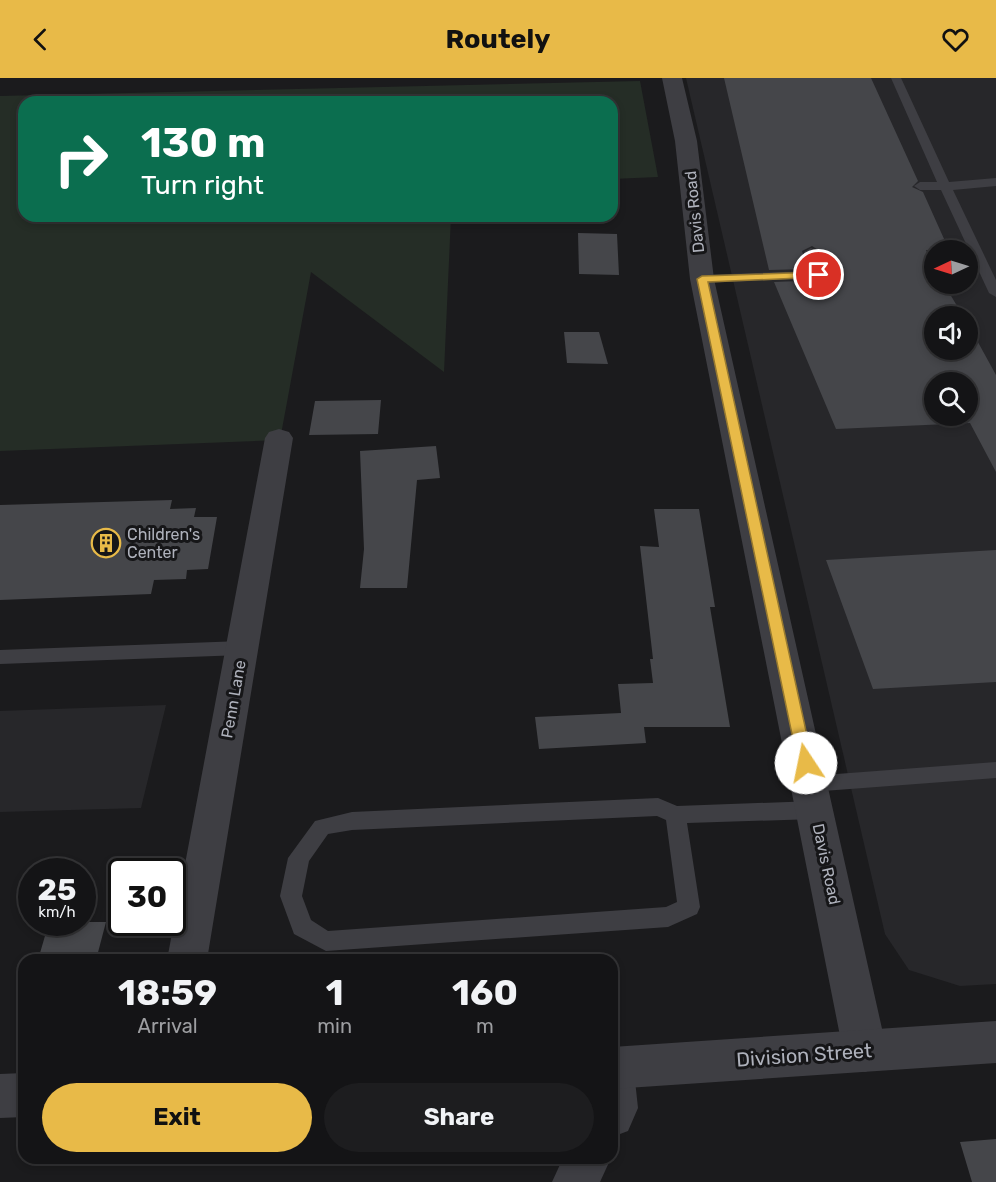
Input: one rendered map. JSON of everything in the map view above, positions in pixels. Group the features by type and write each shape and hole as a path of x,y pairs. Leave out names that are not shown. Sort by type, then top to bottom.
{"street":[{"name":"Davis Road","path":"672,78 686,141 702,279 865,1050"},
{"name":"Penn Lane","path":"188,954 279,438"},
{"name":"Division Street","path":"618,1070 996,1042"},
{"path":"0,1096 18,1095"},
{"path":"575,1182 585,1164"}],"lane":[{"path":"896,78 996,293"},
{"path":"920,186 966,186 996,182"},
{"path":"702,279 819,275 811,252"},
{"path":"0,657 242,648"},
{"path":"675,815 689,907 668,917 326,941 302,927 291,896 299,858 322,827 352,821 658,807 675,815 996,770"}],"shaded area":[{"path":"686,78 996,78 996,984 960,986 909,970 885,934"},
{"path":"640,81 658,177 618,179 618,96 18,96 18,222 451,222 444,372 311,272 280,440 0,451 0,96"},
{"path":"166,705 141,808 0,812 0,711"}],"building":[{"path":"724,78 871,78 918,181 912,187 923,192 945,240 924,240 924,294 950,294 957,306 924,306 924,360 978,360 978,342 996,375 996,472 972,426 978,426 978,372 924,372 924,425 836,429 774,282 824,280 828,274 820,251 812,246 802,251 808,269 769,270"},
{"path":"578,233 617,234 619,275 579,274"},
{"path":"564,332 599,332 608,364 567,363"},
{"path":"381,400 378,434 309,435 315,401"},
{"path":"436,446 440,478 417,480 407,588 360,588 364,549 360,451"},
{"name":"Children's Center","path":"172,500 170,509 196,508 194,517 217,517 208,569 187,570 186,579 154,580 151,594 0,600 0,505"},
{"path":"654,509 699,509 715,607 710,607 730,727 644,727 646,743 539,749 535,717 621,713 618,684 653,683 650,659 653,659 640,546 659,547"},
{"path":"996,550 996,682 873,689 826,560"},
{"path":"96,922 106,922 98,954 40,954 45,936 96,936"},
{"path":"996,1139 996,1182 972,1182 960,1142"}],"place":[{"name":"Children's Center","path":"106,543"}],"route":[{"path":"806,763 702,279 819,275"}]}
